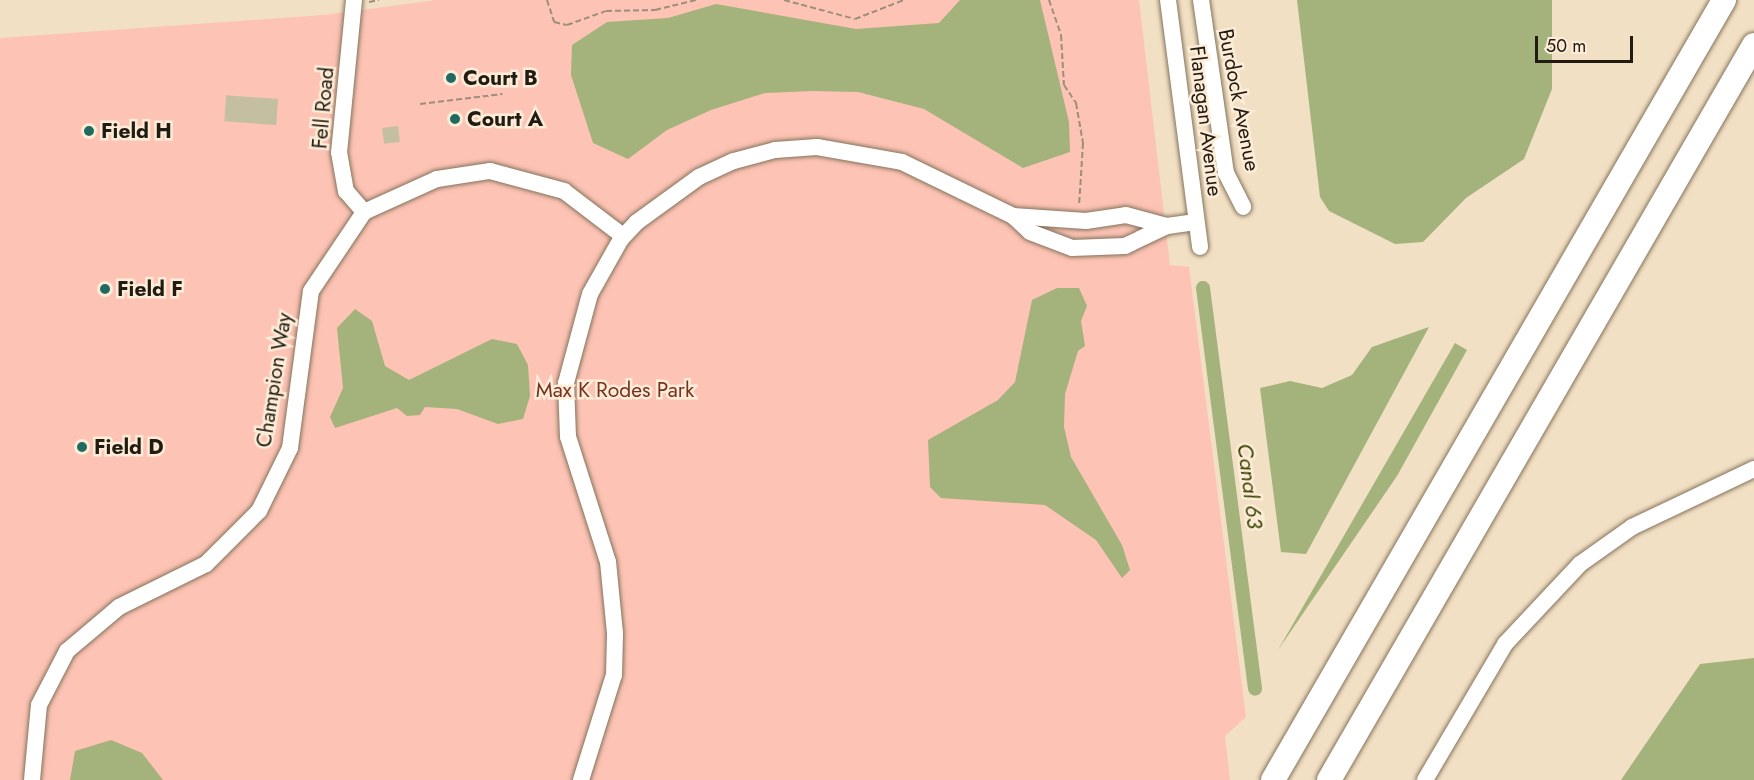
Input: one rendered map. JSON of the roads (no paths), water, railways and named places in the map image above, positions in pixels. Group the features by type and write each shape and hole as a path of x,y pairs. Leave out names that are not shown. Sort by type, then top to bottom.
{"highway":[{"path":"1273,780 1724,0"},
{"path":"1329,780 1754,45"}],"street":[{"name":"Fell Road","path":"354,0 339,152 346,191 364,212"},
{"name":"Flanagan Avenue","path":"1168,0 1200,247"},
{"name":"Burdock Avenue","path":"1201,0 1226,173 1243,207"},
{"path":"581,780 614,675 615,633 608,562 568,437 566,382 582,314 624,236 699,177 775,150 817,147 902,162 1013,216 1053,243 1092,250 1142,241 1167,226 1196,222"},
{"path":"364,212 437,179 490,171 564,190 624,236"},
{"name":"Champion Way","path":"32,780 39,705 67,651 119,607 206,564 259,511 290,448 311,291 364,212"},
{"path":"1013,216 1081,220 1126,214 1167,226"},
{"path":"1425,780 1505,644 1580,564 1632,528 1754,469"}],"waterway":[{"name":"Canal 63","path":"1203,288 1255,689"}],"place":[{"name":"Court B","path":"451,78"},
{"name":"Court A","path":"455,119"},
{"name":"Field H","path":"89,131"},
{"name":"Field F","path":"105,289"},
{"name":"Field D","path":"82,447"}],"park label":[{"name":"Max K Rodes Park","path":"615,390"}]}
